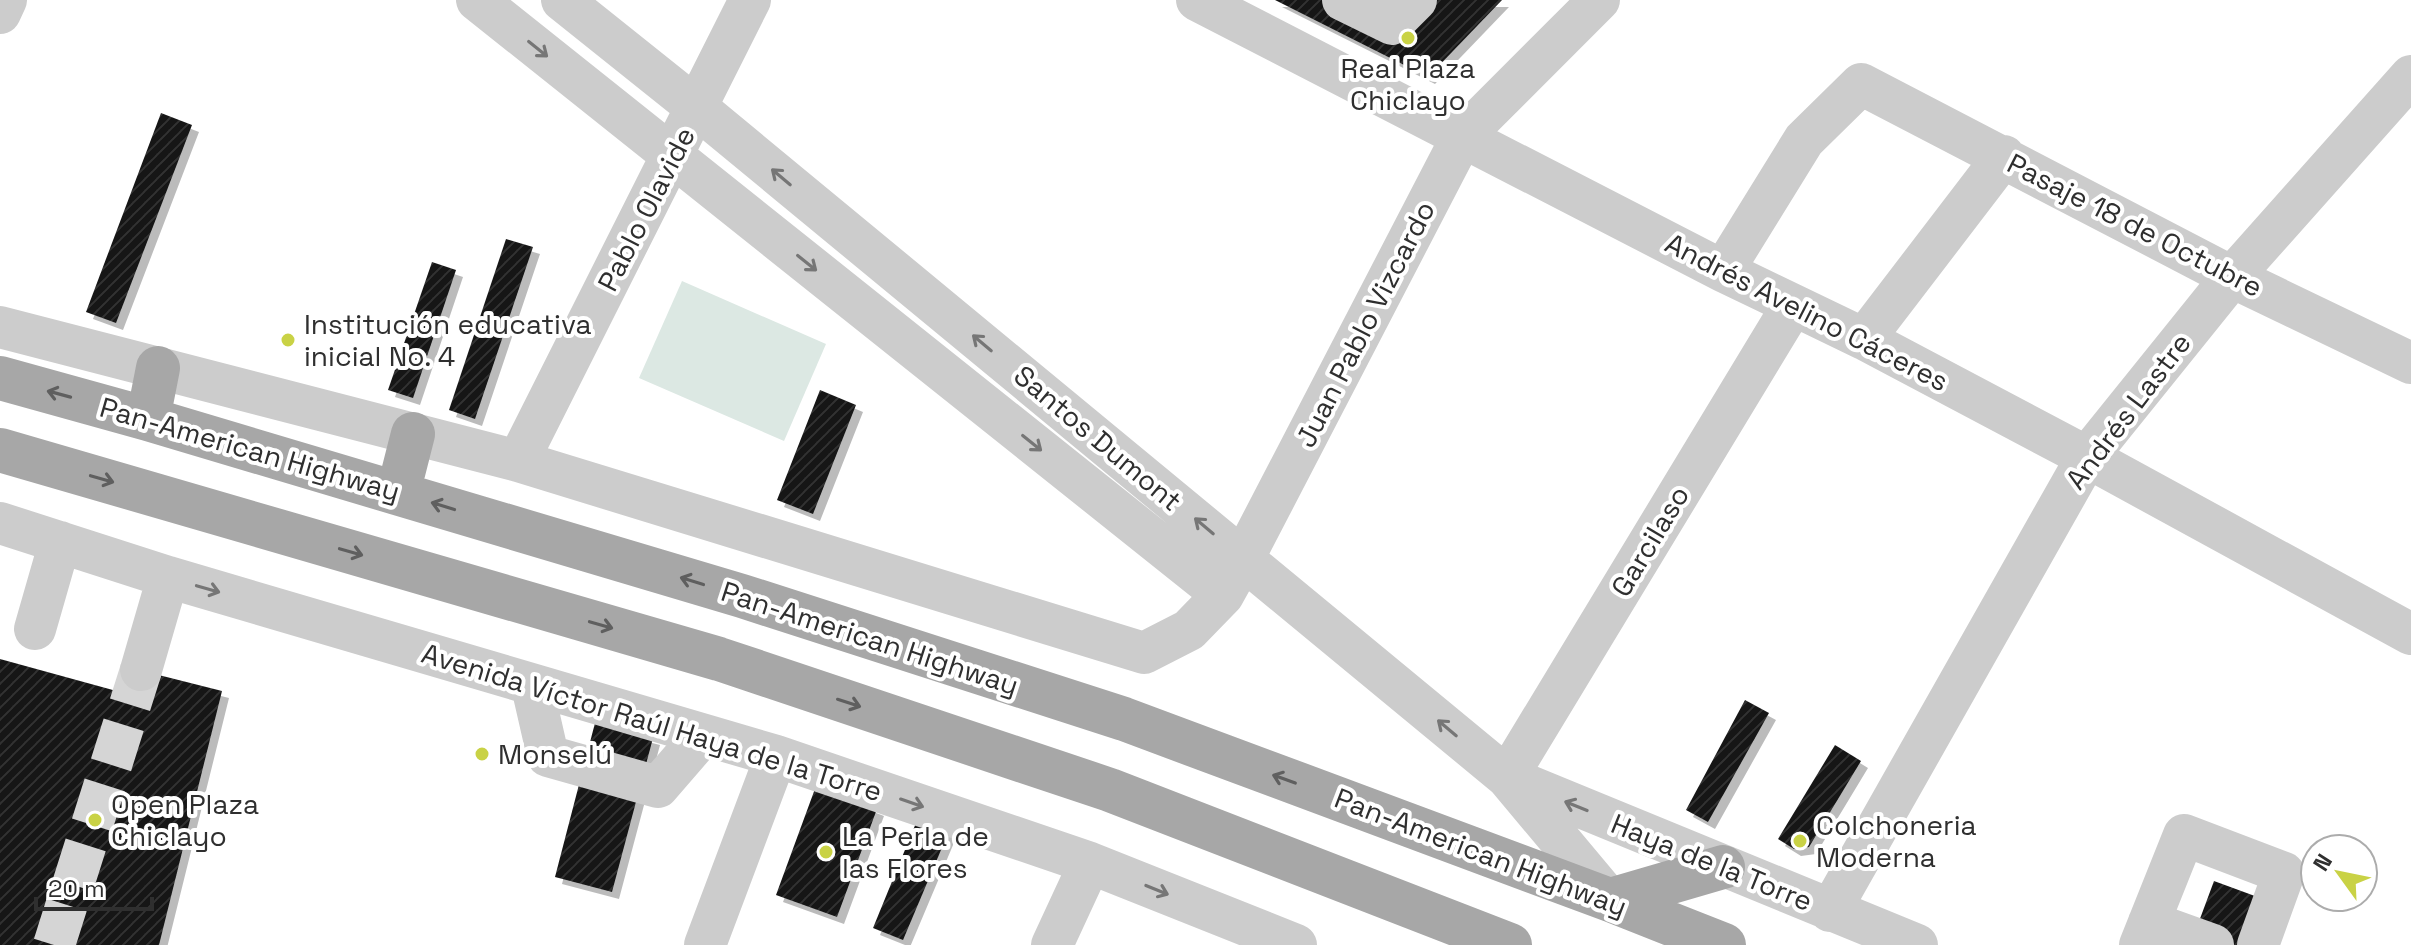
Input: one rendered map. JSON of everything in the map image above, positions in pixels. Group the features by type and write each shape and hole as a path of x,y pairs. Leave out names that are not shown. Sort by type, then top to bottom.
{"main road":[{"path":"148,419 158,368"},
{"name":"Pan-American Highway","path":"0,378 148,419 757,601 1124,719 1724,945"},
{"path":"398,493 413,434"},
{"path":"0,450 719,659 1110,790 1510,945"},
{"path":"1610,900 1723,867"}],"street":[{"path":"0,13 6,0"},
{"name":"Santos Dumont","path":"477,0 1223,595"},
{"name":"Santos Dumont","path":"562,0 1507,777 1610,900"},
{"name":"Pablo Olavide","path":"518,461 750,0"},
{"name":"Andrés Avelino Cáceres","path":"1197,0 1723,271 1864,339 2411,634"},
{"path":"1343,0 1392,24 1416,0"},
{"name":"Juan Pablo Vizcardo","path":"518,461 1144,653 1189,630 1223,595 1462,137 1599,0"},
{"name":"Andrés Lastre","path":"1830,911 2087,457 2232,277 2411,76"},
{"name":"Pasaje 18 de Octubre","path":"1723,271 1804,140 1861,84 2232,277 2411,363"},
{"path":"1864,339 2004,156"},
{"name":"Garcilaso","path":"1507,777 1793,305"},
{"path":"0,327 518,461"},
{"name":"Avenida Víctor Raúl Haya de la Torre","path":"0,523 168,577 776,756 1090,863 1296,945"},
{"path":"35,629 60,542"},
{"path":"141,670 168,577"},
{"path":"532,686 548,756 631,780 658,787 703,735"},
{"path":"705,945 776,756"},
{"name":"Haya de la Torre","path":"1507,777 1917,945"},
{"path":"2213,945 2145,933 2184,835 2284,873 2258,945"},
{"path":"1052,945 1090,863"}],"shaded area":[{"path":"682,281 826,344 784,441 639,378"}],"building":[{"name":"Real Plaza Chiclayo","path":"1275,0 1502,0 1428,77"},
{"path":"161,113 192,125 116,323 86,312"},
{"path":"506,239 533,247 475,419 449,410"},
{"path":"432,262 456,270 413,398 388,390"},
{"path":"820,390 856,405 813,514 777,500"},
{"name":"Open Plaza Chiclayo","path":"0,659 131,695 135,669 222,691 159,945 0,945"},
{"path":"1745,700 1769,713 1708,822 1686,810"},
{"path":"595,723 653,738 612,892 555,877"},
{"path":"1835,745 1861,761 1809,847 1794,849 1778,839"},
{"name":"La Perla de las Flores","path":"816,786 877,809 837,917 776,895"},
{"path":"918,818 949,831 903,940 873,928"},
{"path":"2214,881 2263,899 2246,945 2167,945 2191,943"}],"tunnel":[{"path":"54,945 141,670"}],"place":[{"name":"Real Plaza Chiclayo","path":"1408,38"},
{"name":"Institución educativa inicial No. 4","path":"288,340"},
{"name":"Monselú","path":"482,754"},
{"name":"Open Plaza Chiclayo","path":"95,820"},
{"name":"Colchoneria Moderna","path":"1800,841"},
{"name":"La Perla de las Flores","path":"826,852"}]}
